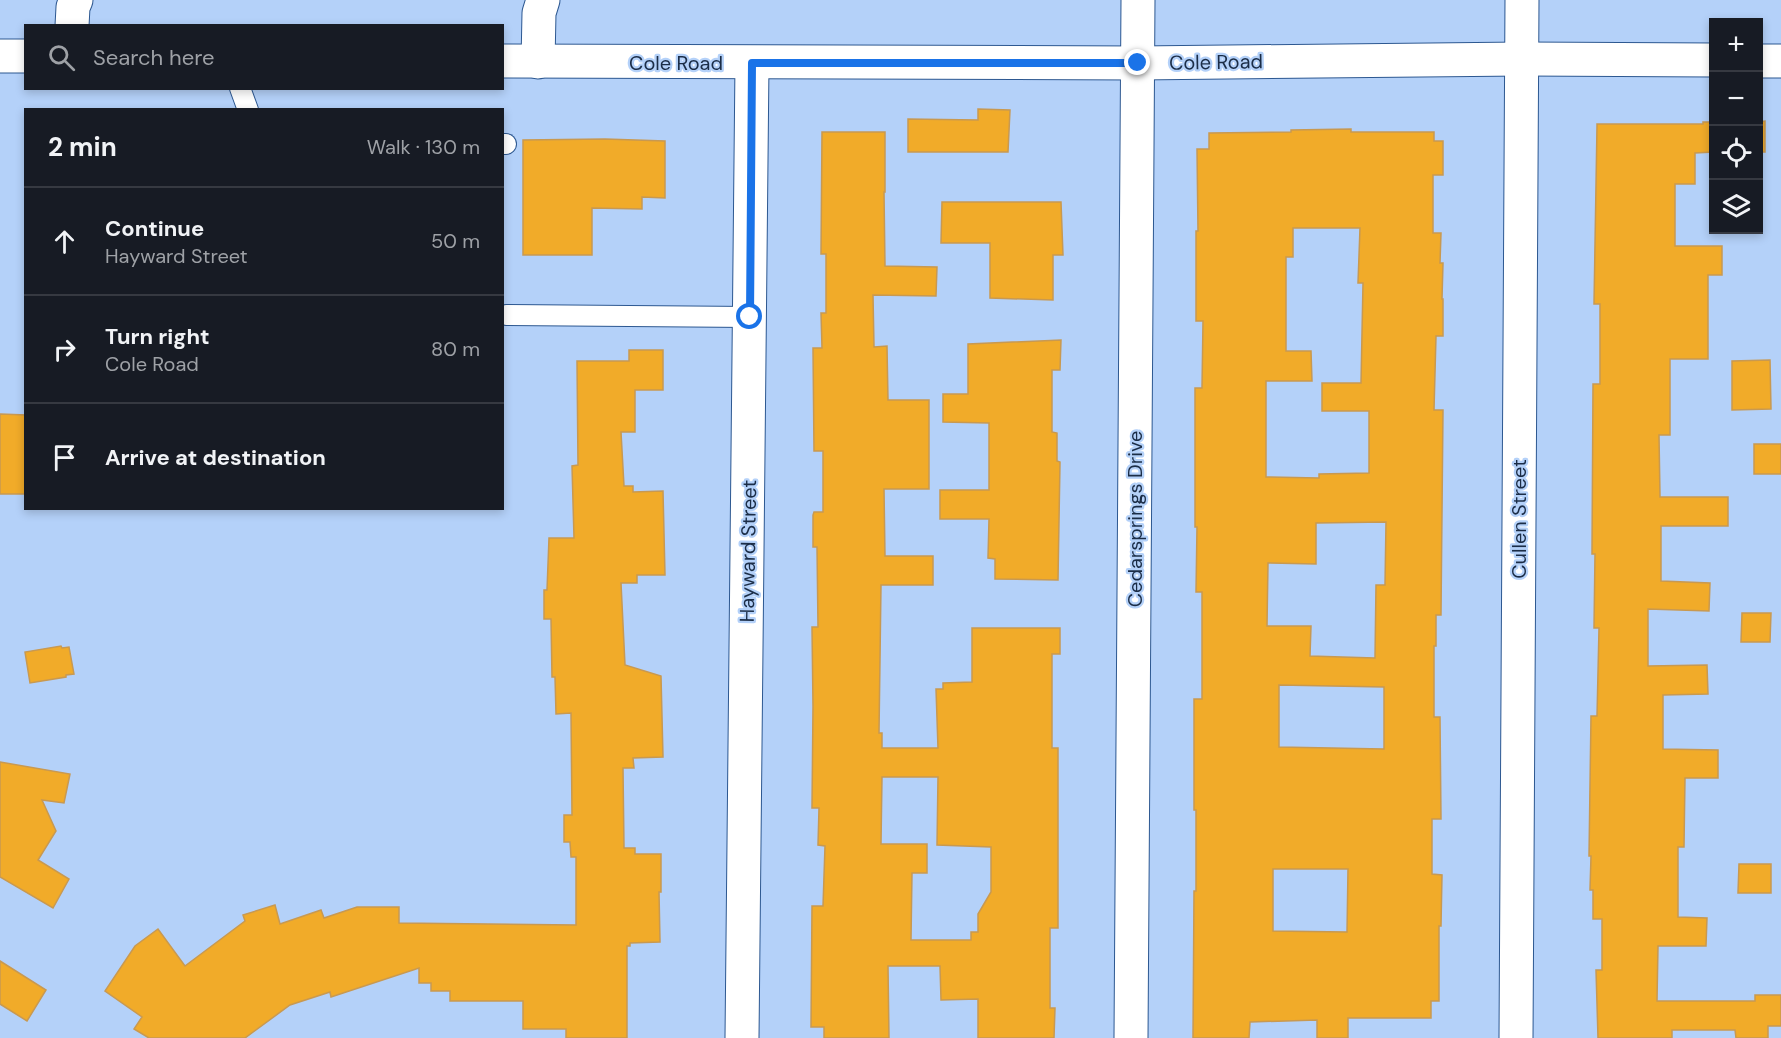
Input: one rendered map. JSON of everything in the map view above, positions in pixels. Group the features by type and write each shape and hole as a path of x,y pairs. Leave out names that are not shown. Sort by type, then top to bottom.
{"street":[{"path":"72,24 73,7 76,0"},
{"path":"538,62 539,13 543,0"},
{"name":"Cedarsprings Drive","path":"1131,1038 1138,0"},
{"name":"Cullen Street","path":"1516,1038 1522,0"},
{"path":"0,56 24,56"},
{"name":"Cole Road","path":"504,61 1138,63 1522,59 1709,60"},
{"path":"1763,61 1781,61"},
{"name":"Hayward Street","path":"742,1038 752,63"}],"lane":[{"path":"241,90 247,108"},
{"path":"506,315 750,317"}],"building":[{"path":"978,109 1010,110 1008,152 908,152 908,119 978,120"},
{"path":"1763,121 1765,121 1765,152 1763,152"},
{"path":"1703,122 1709,122 1709,152 1695,153 1695,184 1675,184 1675,246 1722,246 1722,275 1708,275 1708,359 1670,359 1670,435 1659,435 1660,497 1728,497 1728,526 1661,526 1661,581 1710,583 1709,611 1648,609 1648,666 1707,665 1708,694 1663,695 1663,749 1718,750 1718,778 1685,778 1684,847 1678,847 1678,917 1707,918 1706,946 1658,946 1657,1001 1755,1001 1755,995 1781,995 1781,1026 1768,1026 1768,1038 1736,1038 1735,1030 1672,1030 1672,1038 1598,1038 1596,970 1602,970 1602,919 1593,919 1593,890 1590,890 1591,856 1589,856 1591,716 1597,716 1599,628 1594,628 1595,554 1592,554 1593,384 1600,384 1600,304 1594,304 1597,124 1703,124"},
{"path":"1351,129 1351,132 1434,132 1434,141 1443,141 1443,175 1433,175 1433,233 1441,233 1440,263 1443,263 1443,336 1436,336 1434,410 1443,410 1441,615 1436,615 1436,646 1434,646 1434,717 1440,717 1441,819 1432,819 1432,874 1442,875 1439,1001 1431,1001 1431,1018 1348,1018 1348,1038 1317,1038 1317,1020 1250,1022 1249,1038 1193,1038 1194,891 1196,891 1194,699 1202,699 1202,592 1196,592 1197,527 1195,527 1195,388 1202,388 1203,321 1196,321 1197,149 1209,149 1209,133 1291,132 1291,130","holes":["1293,228 1360,228 1358,283 1363,283 1361,383 1322,383 1322,411 1369,411 1369,473 1319,474 1319,478 1266,477 1266,381 1312,381 1311,351 1286,351 1286,257 1293,257","1386,522 1385,585 1376,585 1375,658 1310,656 1311,626 1267,626 1268,563 1316,564 1316,523","1279,685 1384,687 1384,749 1279,747","1273,869 1348,869 1347,932 1273,931"]},
{"path":"822,132 885,132 885,266 937,267 936,296 873,295 874,347 887,346 888,400 929,400 929,489 884,489 885,556 933,556 933,585 881,585 879,733 882,733 882,748 938,748 936,689 943,689 943,683 972,682 972,628 1060,628 1060,654 1052,654 1052,748 1058,748 1058,928 1050,928 1050,1008 1055,1008 1054,1038 978,1038 978,999 941,1000 940,966 888,966 889,1038 824,1038 824,1027 811,1027 812,906 823,906 825,846 818,845 819,808 812,808 812,627 818,627 817,547 813,547 813,515 814,512 823,512 823,451 814,451 813,348 822,348 821,313 826,313 826,254 821,254","holes":["882,777 938,777 937,845 991,847 991,892 978,914 978,932 971,932 971,940 911,940 912,873 927,873 927,844 881,844"]},
{"path":"523,140 665,141 665,198 642,197 642,209 592,208 592,255 523,255"},
{"path":"942,202 1061,202 1063,255 1053,255 1053,300 990,298 990,243 941,243"},
{"path":"1061,340 1060,370 1052,370 1052,432 1057,433 1057,461 1060,462 1058,580 995,579 995,559 988,558 989,519 940,519 940,490 989,490 989,423 943,422 943,394 968,394 968,344"},
{"path":"629,350 663,350 663,390 635,390 635,432 621,432 624,486 633,486 633,492 663,491 665,575 637,575 637,583 621,583 625,665 661,676 663,757 633,758 634,768 623,768 624,848 635,848 635,854 661,854 660,942 630,943 630,946 627,946 627,1038 566,1038 566,1029 523,1029 523,1001 450,1001 450,991 431,991 431,983 419,983 419,968 331,997 330,992 290,1005 245,1038 149,1038 134,1029 142,1017 105,991 135,946 158,929 185,966 245,921 243,915 275,905 280,924 321,910 324,918 357,907 399,907 399,923 576,925 576,857 571,857 570,842 564,842 564,815 572,815 571,713 556,714 555,677 552,677 551,619 544,619 544,590 547,590 549,538 574,538 572,466 578,465 577,361 629,361"},
{"path":"1770,360 1771,409 1732,410 1732,361"},
{"path":"0,414 24,415 24,494 0,494"},
{"path":"1754,444 1781,444 1781,474 1754,474"},
{"path":"1742,613 1771,613 1770,642 1741,642"},
{"path":"61,646 62,648 69,647 74,674 30,683 25,652"},
{"path":"0,762 70,774 64,803 42,800 56,831 38,860 69,879 53,908 0,877"},
{"path":"1739,864 1771,864 1771,893 1738,893"},
{"path":"0,961 46,990 27,1021 0,1004"}],"route":[{"path":"750,317 752,63 1138,63"}]}
